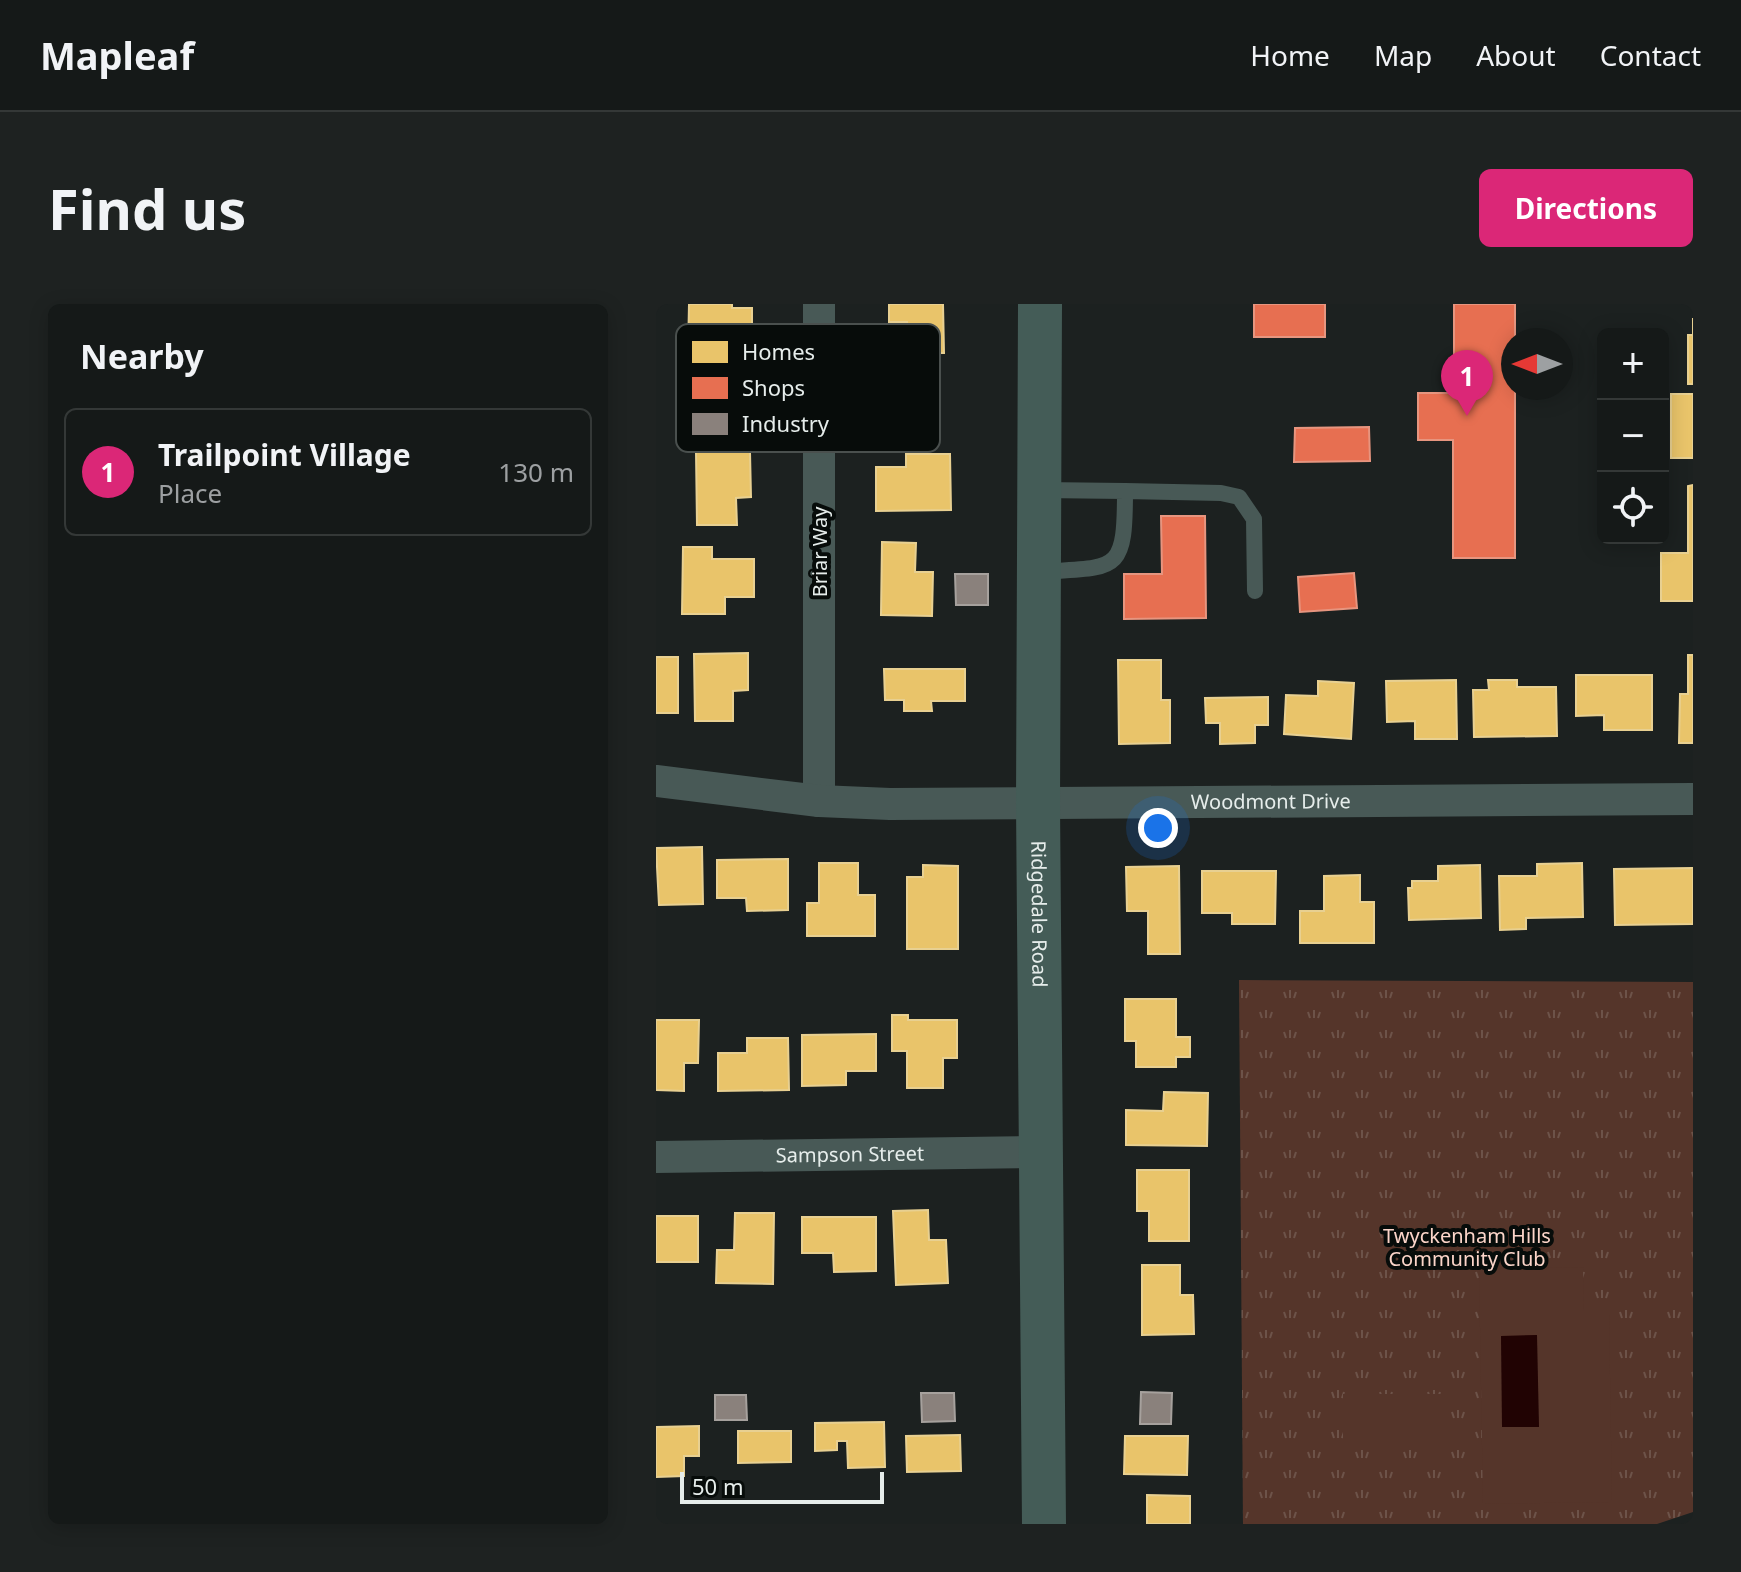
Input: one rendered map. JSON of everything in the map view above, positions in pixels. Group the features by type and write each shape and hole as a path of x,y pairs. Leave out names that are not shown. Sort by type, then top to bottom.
{"street":[{"name":"Ridgedale Road","path":"1040,304 1038,804 1044,1524"},
{"name":"Briar Way","path":"819,452 819,801"},
{"name":"Woodmont Drive","path":"656,781 819,801 1038,804 1693,799"},
{"name":"Sampson Street","path":"656,1157 1043,1152"}],"lane":[{"path":"1039,490 1221,493 1239,497 1254,519 1255,591"},
{"path":"1039,572 1097,568 1114,560 1125,540 1125,491"}],"green space":[{"name":"Twyckenham Hills Community Club","path":"1239,980 1693,982 1693,1512 1657,1524 1243,1524"},
{"path":"1583,1267 1584,1312 1609,1312 1612,1502 1483,1504 1479,1269"},
{"path":"1343,1394 1446,1394 1446,1444 1343,1444"}],"shaded area":[{"path":"1537,1335 1539,1427 1502,1427 1501,1336"}],"building: Homes":[{"path":"689,304 732,304 732,308 752,308 752,324 689,324"},
{"path":"889,304 943,304 944,353 940,353 940,324 889,322"},
{"path":"1688,335 1693,335 1693,384 1688,384"},
{"path":"1671,394 1693,394 1693,458 1671,458"},
{"path":"696,452 750,452 751,497 736,498 737,525 697,525"},
{"path":"906,454 950,454 951,510 876,511 876,467 906,467"},
{"path":"1693,485 1693,601 1661,601 1661,553 1688,553 1688,486"},
{"path":"882,542 916,543 915,572 933,572 932,616 881,615"},
{"path":"683,547 712,547 712,559 754,559 754,597 725,597 725,614 682,614"},
{"path":"748,653 748,690 733,691 733,721 695,721 694,654"},
{"path":"1688,655 1693,655 1693,743 1679,743 1680,694 1688,694"},
{"path":"656,657 678,657 678,713 656,713"},
{"path":"1118,660 1161,660 1161,700 1170,700 1170,743 1119,744"},
{"path":"884,669 965,669 965,701 931,701 932,711 904,711 904,700 885,700"},
{"path":"1576,675 1652,675 1652,730 1604,730 1604,715 1576,716"},
{"path":"1456,680 1457,739 1415,739 1415,721 1387,722 1386,681"},
{"path":"1488,680 1517,680 1517,687 1556,687 1557,736 1474,737 1473,690 1489,690"},
{"path":"1318,681 1354,683 1351,739 1284,734 1286,695 1318,696"},
{"path":"1268,697 1268,725 1255,725 1255,743 1220,744 1220,723 1206,723 1205,698"},
{"path":"702,847 703,904 659,905 656,848"},
{"path":"788,859 788,910 747,911 746,898 717,898 717,860"},
{"path":"819,863 858,863 858,895 875,895 875,936 807,936 807,903 819,903"},
{"path":"1582,863 1583,917 1526,918 1526,929 1500,930 1499,876 1537,876 1537,864"},
{"path":"923,865 958,866 958,949 907,949 907,877 923,877"},
{"path":"1480,865 1481,918 1409,920 1408,888 1412,888 1412,881 1438,881 1438,866"},
{"path":"1179,866 1180,954 1148,954 1148,911 1127,911 1126,867"},
{"path":"1693,868 1693,924 1615,925 1614,869"},
{"path":"1202,871 1276,871 1275,924 1232,924 1232,913 1202,913"},
{"path":"1360,875 1360,902 1374,902 1374,943 1300,943 1300,911 1324,911 1324,876"},
{"path":"1125,999 1176,999 1176,1037 1190,1037 1190,1057 1176,1057 1176,1067 1136,1067 1136,1041 1125,1041"},
{"path":"892,1015 908,1015 908,1020 957,1020 957,1058 943,1058 943,1088 907,1088 907,1051 892,1051"},
{"path":"656,1020 699,1020 698,1063 684,1063 684,1091 656,1090"},
{"path":"876,1034 876,1071 846,1071 846,1085 802,1086 802,1035"},
{"path":"747,1038 788,1038 789,1090 718,1091 718,1053 747,1053"},
{"path":"1164,1092 1208,1093 1207,1146 1126,1145 1126,1110 1163,1111"},
{"path":"1137,1170 1189,1170 1189,1241 1149,1241 1149,1211 1137,1211"},
{"path":"928,1210 929,1240 946,1240 948,1283 896,1285 893,1211"},
{"path":"735,1213 774,1213 773,1284 716,1283 717,1250 734,1250"},
{"path":"656,1216 698,1216 698,1262 656,1262"},
{"path":"802,1217 876,1217 876,1271 834,1272 833,1253 802,1253"},
{"path":"1142,1265 1180,1265 1180,1295 1193,1295 1194,1334 1142,1335"},
{"path":"884,1422 885,1467 848,1468 847,1441 837,1441 837,1450 815,1451 815,1423"},
{"path":"699,1426 699,1456 684,1456 684,1476 656,1477 656,1427"},
{"path":"738,1431 791,1431 791,1462 738,1463"},
{"path":"960,1435 961,1471 907,1472 906,1436"},
{"path":"1125,1436 1188,1436 1187,1475 1124,1474"},
{"path":"1147,1495 1190,1496 1190,1524 1147,1524"}],"building: Shops":[{"path":"1254,304 1325,304 1325,337 1254,337"},
{"path":"1454,304 1515,304 1515,328 1501,328 1501,400 1515,400 1515,558 1453,558 1453,440 1418,440 1418,393 1454,393"},
{"path":"1369,427 1370,461 1294,462 1295,428"},
{"path":"1161,516 1205,516 1206,618 1124,619 1124,574 1162,574"},
{"path":"1354,573 1357,608 1300,612 1298,577"}],"building: Industry":[{"path":"955,574 988,574 988,605 956,605"},
{"path":"1141,1392 1172,1393 1171,1424 1140,1424"},
{"path":"921,1393 954,1393 955,1421 922,1422"},
{"path":"715,1395 746,1395 747,1420 715,1420"}],"place":[{"name":"Trailpoint Village","path":"1467,416"}]}
